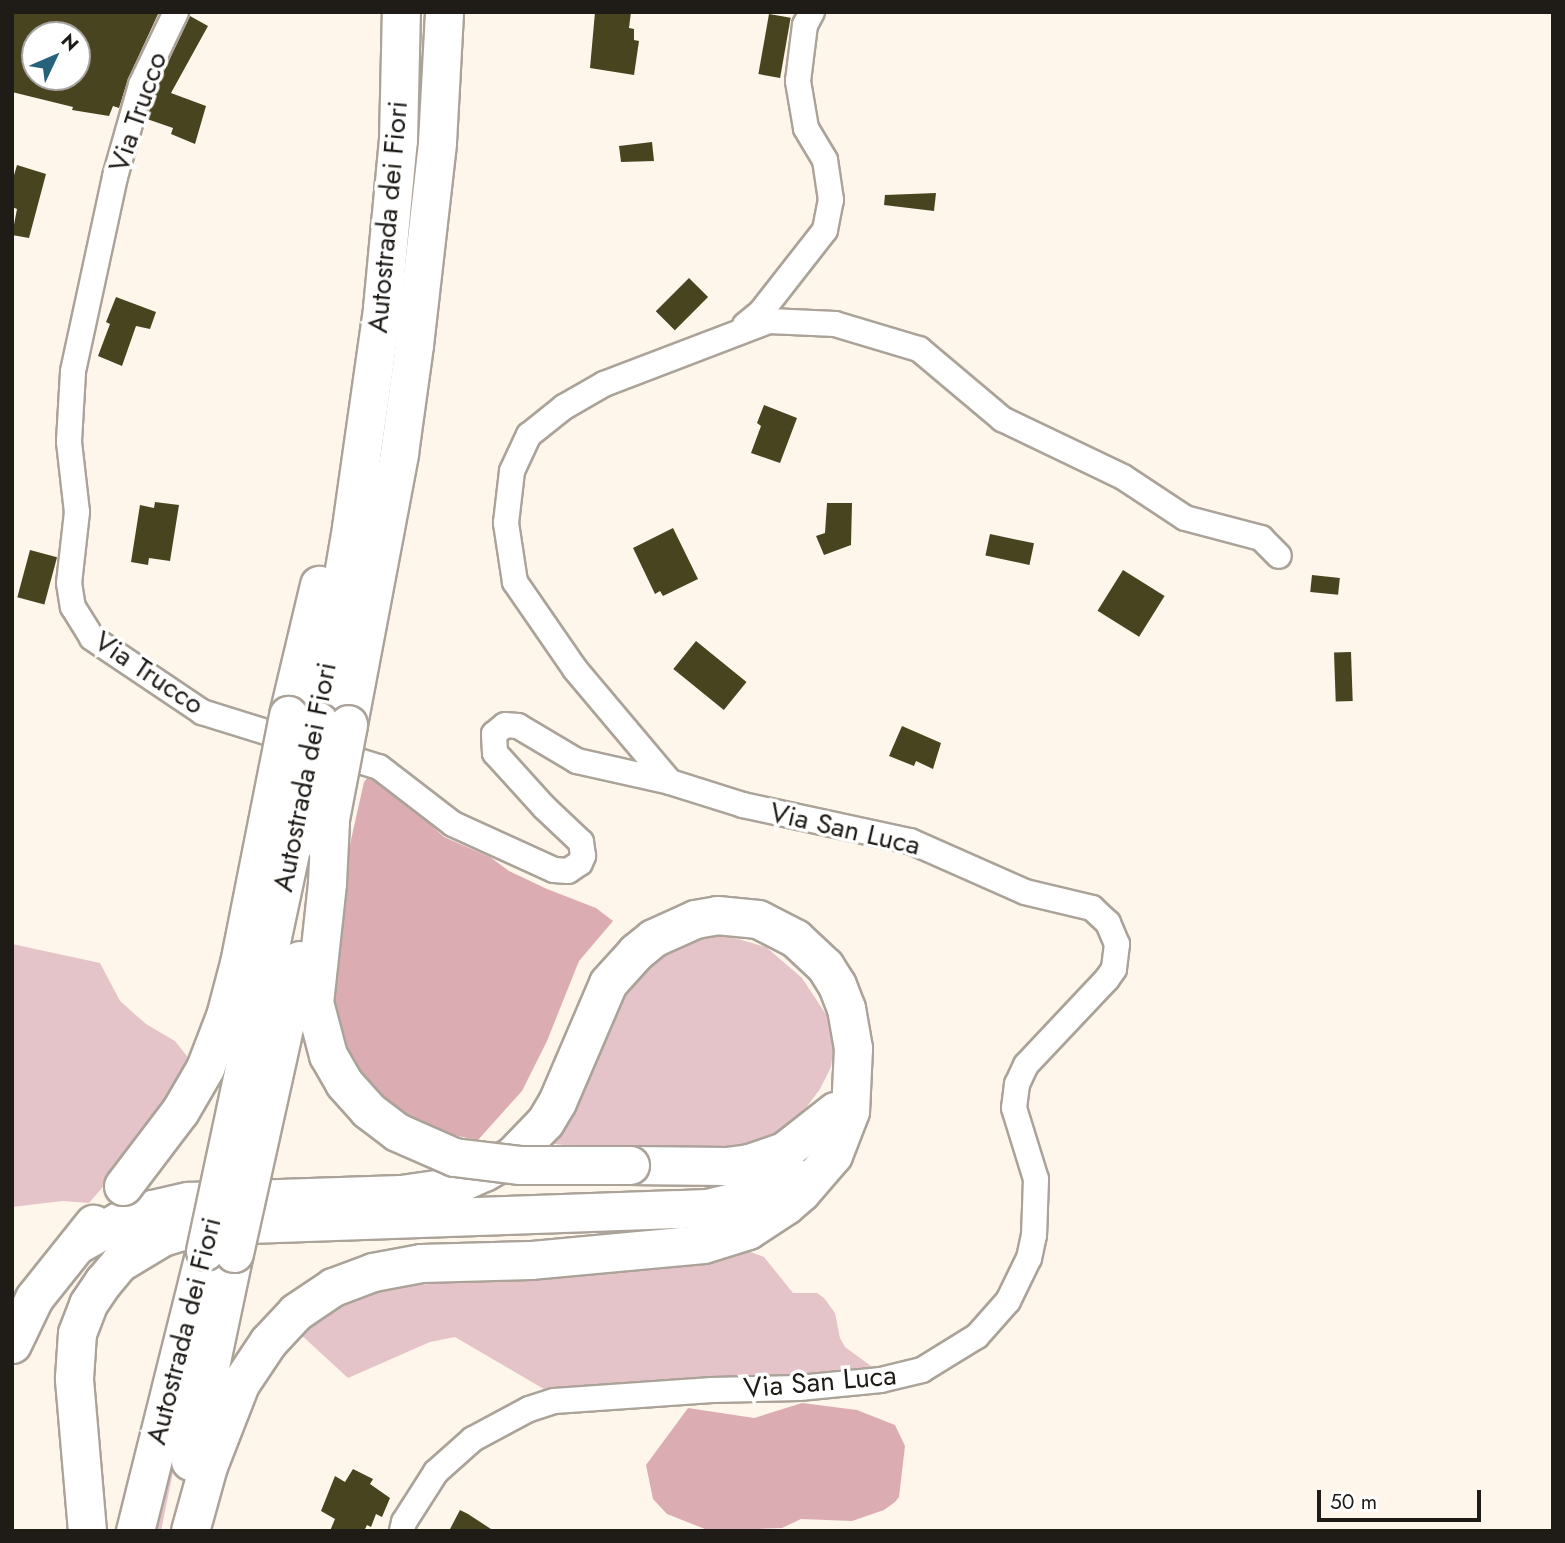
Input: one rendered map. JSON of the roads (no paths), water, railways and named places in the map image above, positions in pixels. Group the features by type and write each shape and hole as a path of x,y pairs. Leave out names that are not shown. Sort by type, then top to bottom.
{"highway":[{"name":"Autostrada dei Fiori","path":"175,1531 219,1252 318,720 363,444 392,217 398,140 401,12"},
{"name":"Autostrada dei Fiori","path":"135,1531 219,1252 330,821 318,720 398,453 414,345 437,142 444,12"},
{"path":"12,1344 34,1298 180,1111 205,1068 225,1016 239,963 318,720"},
{"path":"330,821 327,883 314,1002 328,1055 344,1083 368,1110 397,1132 454,1157 519,1165 726,1166 765,1159 800,1141 835,1111"},
{"path":"78,1244 119,1222 152,1209 188,1201 401,1194 450,1187 485,1172 512,1156 545,1122 557,1102 608,983 636,952 653,938 695,919 726,915 758,919 795,938 811,951 837,985 846,1008 854,1074 850,1111 833,1155 802,1192 748,1230 703,1244 530,1260 421,1263 373,1272 333,1287 296,1312 268,1342 240,1384 208,1466 190,1531"},
{"path":"87,1531 74,1378 77,1332 88,1304 103,1282 119,1263 142,1248 185,1230 215,1226 730,1205 753,1197 790,1175 810,1155 854,1074"}],"street":[{"name":"Via Trucco","path":"176,12 141,85 115,177 73,372 69,442 77,512 69,583 73,607 84,628 102,646 202,712 379,767 453,824 554,870 575,868 583,856 581,842 544,807 495,752 492,740 499,729 505,725 518,726 564,756 670,782"},
{"path":"729,337 761,313 825,230 831,200 825,160 806,128 798,81 805,25 812,12"},
{"path":"670,782 575,669 515,582 506,523 512,471 529,435 564,407 604,384 769,321 835,324 919,349 1002,419 1123,477 1185,518 1261,538 1279,556"},
{"name":"Via San Luca","path":"402,1531 404,1522 436,1472 472,1439 529,1409 554,1401 712,1390 799,1388 902,1376 942,1361 977,1336 1008,1301 1029,1258 1038,1212 1037,1179 1014,1108 1017,1084 1026,1065 1114,969 1116,944 1108,923 1092,908 1025,892 999,877 911,841 743,805 670,782"}]}
